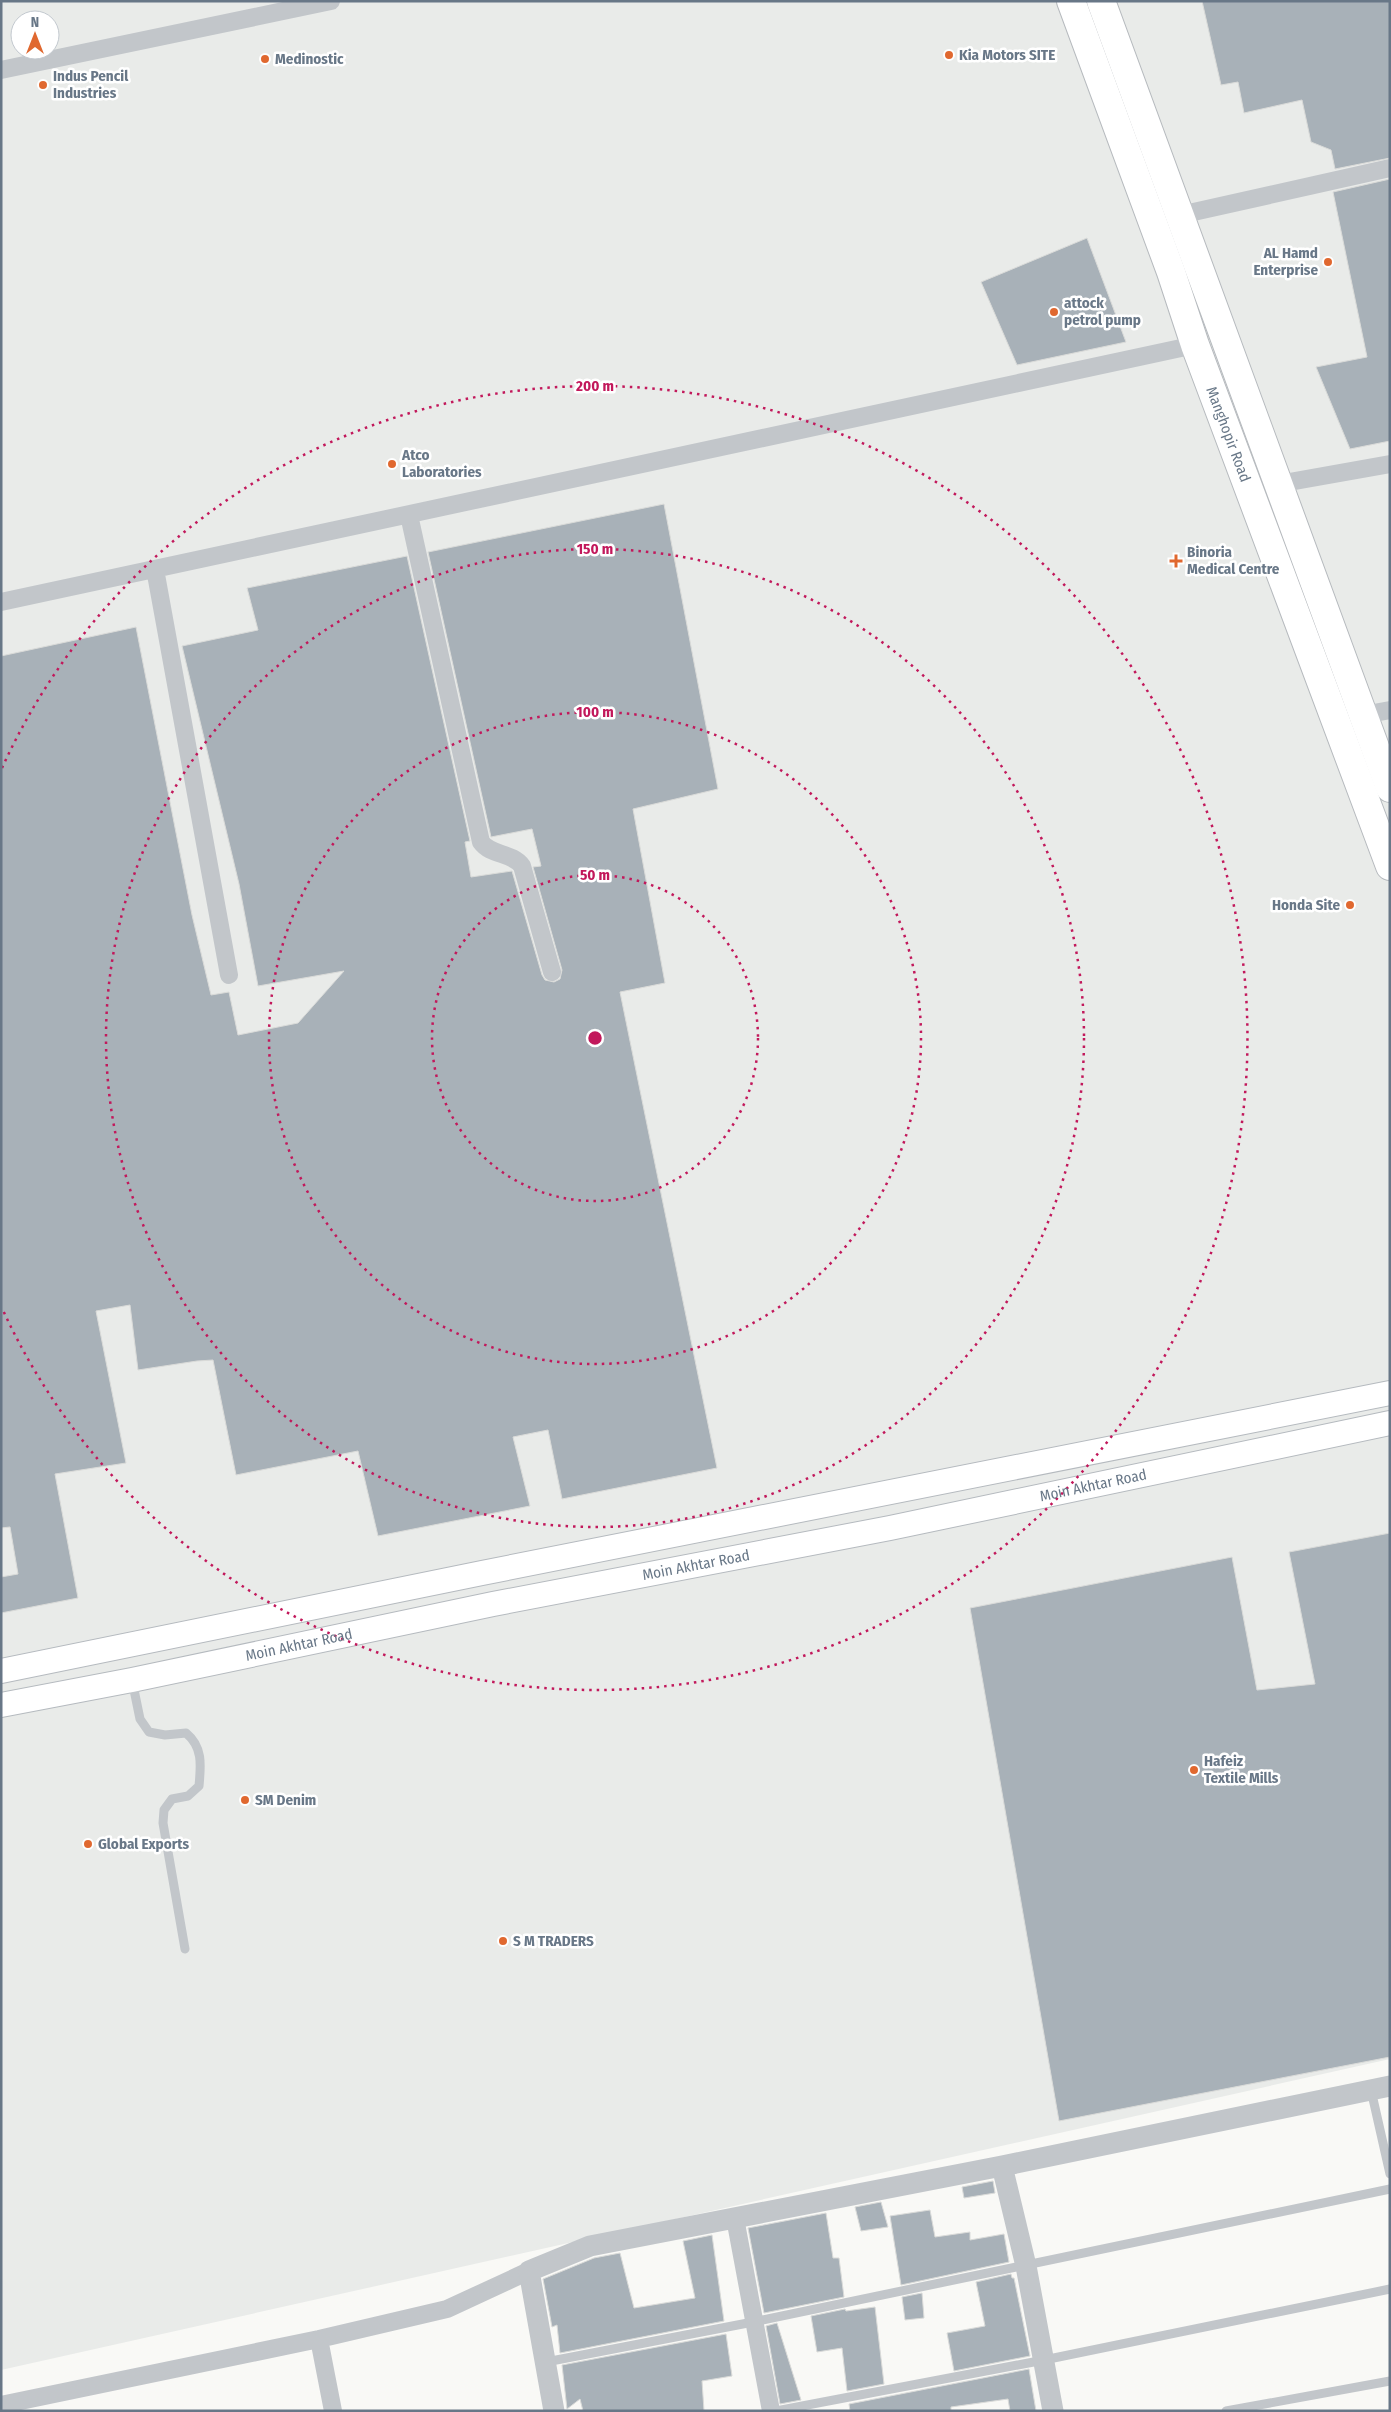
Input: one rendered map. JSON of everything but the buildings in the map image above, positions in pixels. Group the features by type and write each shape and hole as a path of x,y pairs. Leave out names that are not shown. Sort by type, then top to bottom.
{"main road":[{"name":"Manghopir Road","path":"1071,1 1171,272 1195,345 1390,866"},
{"path":"1101,1 1390,788"},
{"path":"1,1671 1390,1393"},
{"name":"Moin Akhtar Road","path":"1,1705 132,1680 493,1604 890,1528 1390,1423"},
{"path":"883,1493 890,1528"}],"street":[{"path":"1,70 331,1"},
{"path":"1180,215 1390,168"},
{"path":"1,602 1195,345"},
{"path":"1278,484 1390,464"},
{"path":"409,515 481,842 486,850 517,860 522,866 552,972"},
{"path":"155,569 229,975"},
{"path":"1363,716 1390,710"},
{"path":"1,2405 318,2339 447,2309 529,2271 590,2246 1002,2166 1380,2088"},
{"path":"1002,2166 1026,2266 1053,2411"},
{"path":"735,2218 771,2411"},
{"path":"529,2271 554,2411"},
{"path":"318,2339 333,2411"}],"lane":[{"path":"132,1680 140,1719 149,1732 166,1735 186,1733 193,1739 201,1757 199,1786 188,1796 172,1799 164,1810 163,1823 185,1949"},
{"path":"1380,2088 1390,2174"},
{"path":"546,2362 753,2322 1390,2189"},
{"path":"776,2411 1044,2360 1390,2289"},
{"path":"1226,2411 1390,2381"}],"shaded area":[{"path":"1,1 1390,1 1390,2059 1,2370"}],"place":[{"name":"Kia Motors SITE","path":"949,55"},
{"name":"Medinostic","path":"265,59"},
{"name":"Indus Pencil Industries","path":"43,85"},
{"name":"AL Hamd Enterprise","path":"1328,262"},
{"name":"attock petrol pump","path":"1054,312"},
{"name":"Atco Laboratories","path":"392,464"},
{"name":"Binoria Medical Centre","path":"1176,561"},
{"name":"Honda Site","path":"1350,905"},
{"name":"Hafeiz Textile Mills","path":"1194,1770"},
{"name":"SM Denim","path":"245,1800"},
{"name":"Global Exports","path":"88,1844"},
{"name":"S M TRADERS","path":"503,1941"}]}
